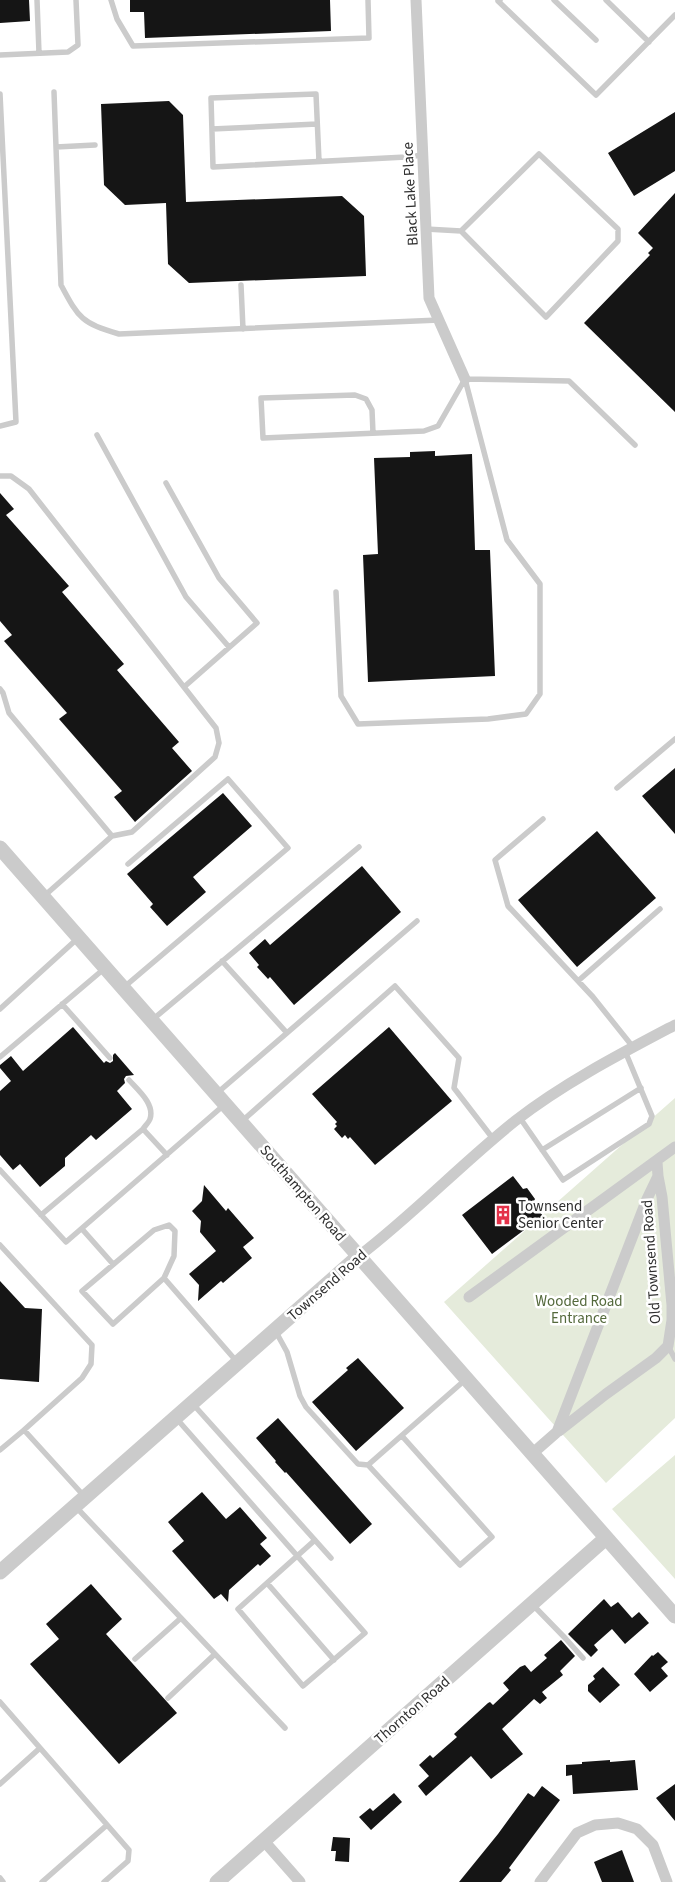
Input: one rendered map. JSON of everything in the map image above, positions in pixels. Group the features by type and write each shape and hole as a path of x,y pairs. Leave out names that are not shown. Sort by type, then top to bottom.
{"street":[{"name":"Black Lake Place","path":"416,0 429,298 465,380"},
{"name":"Southampton Road","path":"0,848 675,1616"},
{"name":"Townsend Road","path":"0,1572 520,1118 561,1090 629,1049 675,1025"},
{"path":"470,1297 675,1147"},
{"name":"Old Townsend Road","path":"533,1453 557,1432 656,1358 668,1346 672,1305 657,1162"},
{"name":"Old Townsend Road","path":"557,1432 647,1199 658,1176"},
{"name":"Thornton Road","path":"217,1882 606,1538"},
{"path":"540,1882 578,1832 596,1824 618,1823 637,1829 653,1845 668,1882"},
{"path":"264,1841 300,1882"}],"lane":[{"path":"37,0 39,53"},
{"path":"0,55 68,52 78,45 76,0"},
{"path":"111,0 118,19 133,46 369,38 368,0"},
{"path":"500,0 498,1 596,95 675,15"},
{"path":"554,0 596,40"},
{"path":"606,0 649,42"},
{"path":"54,92 61,285 75,312 94,327 119,334 439,320"},
{"path":"0,94 16,422 0,426"},
{"path":"319,161 316,94 211,98 213,167 319,161 423,155"},
{"path":"212,129 317,124"},
{"path":"56,147 95,145"},
{"path":"426,229 461,231 546,316 618,241 618,229 539,154 461,231"},
{"path":"241,285 243,329"},
{"path":"373,433 372,410 366,399 355,395 261,398 263,438 424,431 438,426 465,380"},
{"path":"465,380 569,381 636,445"},
{"path":"336,592 341,696 358,724 488,719 526,714 540,694 540,584 507,540 465,380"},
{"path":"97,436 186,597 229,647"},
{"path":"0,476 11,476 29,489 216,728 219,743 215,757 132,832 112,836 43,897"},
{"path":"166,482 219,578 257,622 184,687"},
{"path":"0,689 4,693 9,713 112,836"},
{"path":"617,788 675,739"},
{"path":"123,988 288,848 228,779 128,864"},
{"path":"520,1118 563,1180 648,1124 652,1116 629,1049 578,981 508,906 495,860 543,820"},
{"path":"152,1020 359,846"},
{"path":"578,981 660,909"},
{"path":"0,1170 66,1242 167,1155 287,1033 417,921"},
{"path":"0,1009 79,938"},
{"path":"222,961 287,1033"},
{"path":"0,1057 105,968"},
{"path":"241,1122 395,986 459,1058 454,1088 494,1140"},
{"path":"62,1004 110,1058"},
{"path":"41,1215 143,1129 150,1119 150,1107 129,1080"},
{"path":"542,1150 641,1088"},
{"path":"143,1129 167,1155"},
{"path":"169,1226 175,1231 174,1256 164,1278 113,1324 82,1291 154,1230 169,1226"},
{"path":"82,1229 113,1264"},
{"path":"0,1245 92,1345 91,1364 82,1378 0,1450"},
{"path":"164,1278 238,1363"},
{"path":"275,1330 287,1352 300,1396 306,1407 358,1464 368,1465 460,1565 492,1537 402,1436"},
{"path":"668,1346 675,1359"},
{"path":"368,1465 466,1380"},
{"path":"192,1403 331,1558"},
{"path":"175,1418 297,1557 365,1633 303,1686 238,1609 297,1557 315,1540"},
{"path":"24,1430 80,1502 181,1618 285,1728"},
{"path":"267,1583 334,1660"},
{"path":"532,1604 583,1658"},
{"path":"135,1659 181,1618"},
{"path":"168,1698 215,1654"},
{"path":"0,1702 129,1850 128,1861 104,1882"},
{"path":"0,1713 5,1708"},
{"path":"0,1784 40,1748"},
{"path":"42,1882 107,1824"},
{"path":"0,1878 3,1882"}],"green space":[{"name":"Wooded Road Entrance","path":"675,1098 675,1418 606,1483 444,1302"},
{"path":"675,1455 675,1579 612,1509"}],"building":[{"path":"0,0 29,0 30,21 0,23"},
{"path":"130,0 330,0 331,31 145,38 144,12 130,12"},
{"path":"169,101 183,115 186,202 342,196 364,216 366,276 189,283 168,264 166,203 125,205 104,185 101,104"},
{"path":"675,112 675,171 634,196 608,153"},
{"path":"675,193 675,412 584,323 650,255 648,253 653,248 638,233"},
{"path":"435,451 435,456 472,454 475,550 490,550 495,676 368,682 363,555 378,554 374,458 410,457 410,452"},
{"path":"0,493 14,509 6,515 69,586 62,592 124,664 117,670 179,742 172,748 192,771 135,822 114,797 122,791 59,719 67,713 4,641 12,635 0,621"},
{"path":"675,768 675,834 642,796"},
{"path":"223,793 252,826 193,877 206,892 167,926 150,907 153,904 127,874"},
{"path":"597,831 656,898 577,967 518,900"},
{"path":"362,866 401,912 294,1005 270,977 268,979 257,967 259,965 249,953 265,939 270,945"},
{"path":"73,1027 104,1063 106,1061 110,1063 113,1061 115,1053 134,1075 126,1076 124,1079 125,1083 117,1091 132,1109 96,1140 91,1135 65,1158 65,1166 40,1187 20,1164 13,1170 0,1155 0,1091 11,1081 0,1068 0,1065 11,1056 23,1071"},
{"path":"389,1027 452,1101 375,1165 350,1137 348,1139 345,1135 342,1138 334,1129 337,1126 335,1124 337,1122 312,1094"},
{"name":"Townsend Senior Center","path":"513,1176 523,1189 527,1188 535,1199 533,1203 543,1216 492,1254 462,1215"},
{"path":"204,1185 226,1211 228,1208 254,1238 243,1247 252,1258 198,1301 199,1285 189,1274 216,1251 200,1232 201,1221 192,1211 202,1201"},
{"path":"0,1281 25,1308 42,1309 39,1382 0,1379"},
{"path":"358,1358 404,1408 356,1451 312,1402 348,1370 346,1368"},
{"path":"278,1418 372,1524 350,1544 275,1462 256,1438"},
{"path":"202,1492 226,1519 240,1507 267,1538 260,1544 271,1556 260,1566 258,1564 229,1590 228,1602 221,1594 214,1599 172,1551 184,1541 168,1522"},
{"path":"91,1584 122,1619 106,1634 177,1713 119,1764 30,1664 59,1639 46,1624"},
{"path":"604,1599 611,1607 618,1602 632,1618 639,1612 649,1623 625,1644 612,1629 594,1645 598,1650 591,1657 568,1634"},
{"path":"561,1640 575,1656 560,1671 563,1675 542,1692 547,1698 540,1704 534,1699 502,1729 523,1754 491,1779 471,1756 426,1796 418,1786 429,1776 419,1765 430,1755 433,1758 457,1737 454,1734 488,1703 490,1702 493,1705 509,1690 503,1683 520,1667 525,1665 531,1672 547,1658 544,1655"},
{"path":"658,1652 668,1662 661,1668 668,1676 650,1692 634,1674 652,1655"},
{"path":"603,1667 620,1685 600,1703 588,1691 588,1685 595,1679 593,1676"},
{"path":"610,1760 610,1762 635,1760 638,1790 573,1794 572,1775 566,1776 566,1765"},
{"path":"675,1784 675,1821 656,1798"},
{"path":"542,1786 560,1800 509,1868 511,1870 501,1882 459,1882 528,1793 534,1797"},
{"path":"394,1793 402,1802 371,1830 359,1817 370,1808 373,1811"},
{"path":"333,1837 350,1838 349,1862 335,1861 336,1851 331,1851"},
{"path":"622,1850 634,1882 602,1882 594,1862"}],"place":[{"name":"Townsend Senior Center","path":"503,1215"}]}
